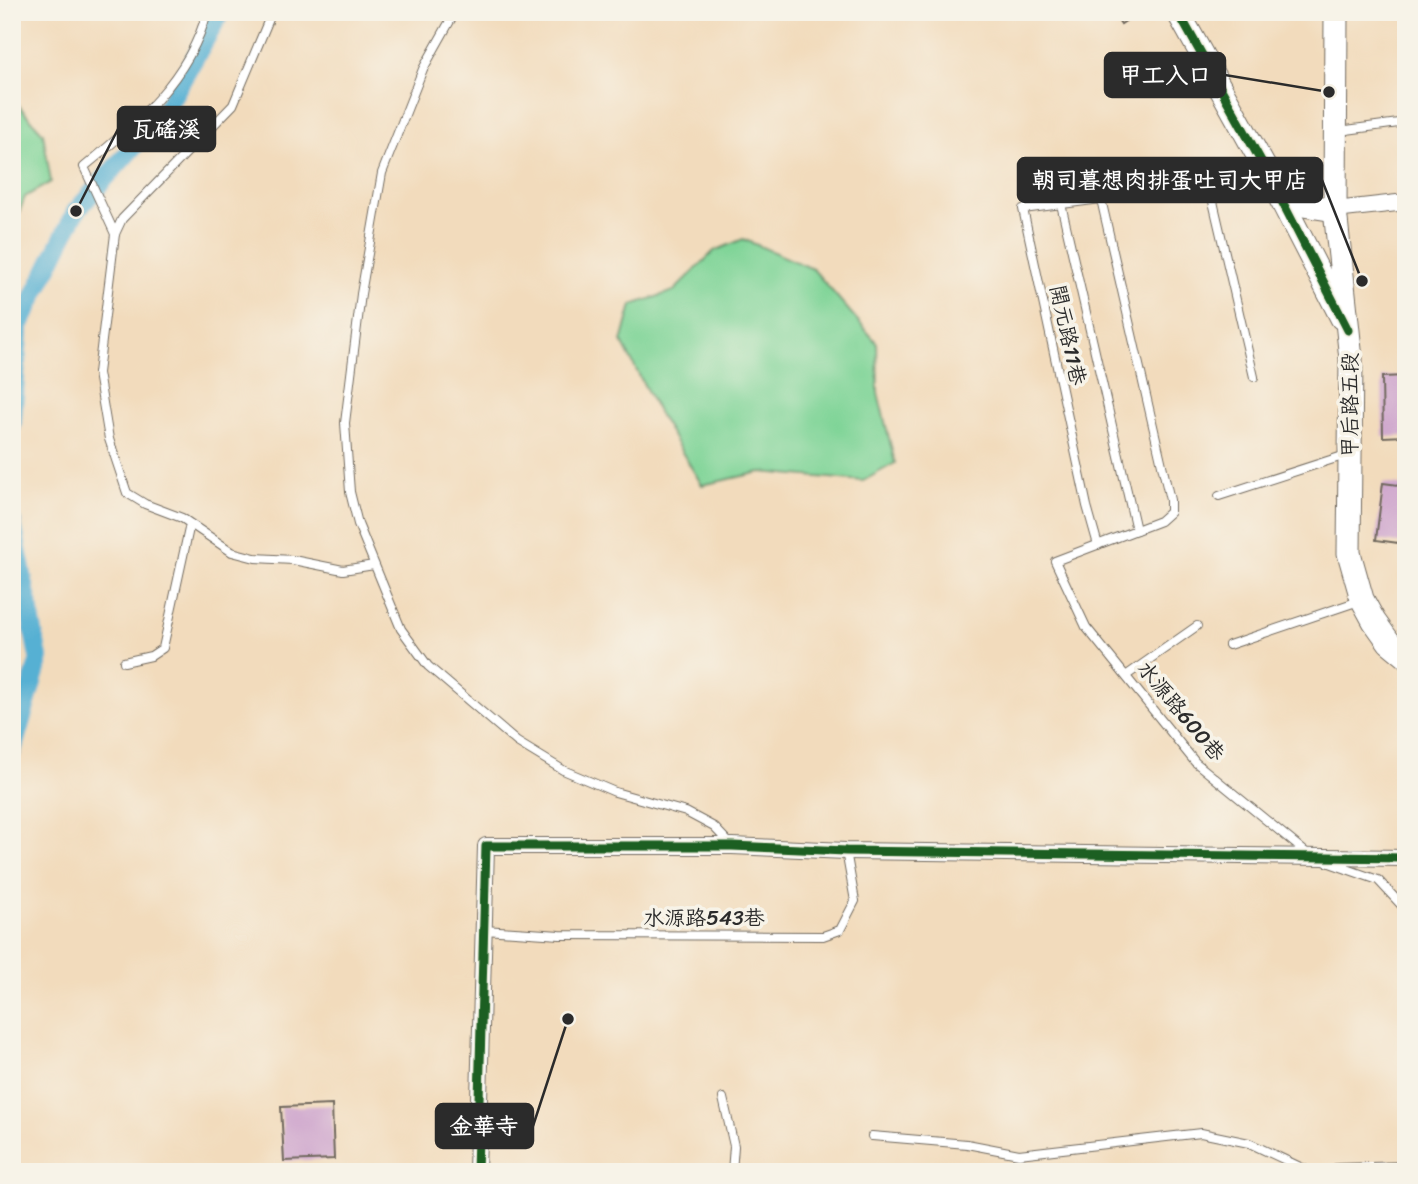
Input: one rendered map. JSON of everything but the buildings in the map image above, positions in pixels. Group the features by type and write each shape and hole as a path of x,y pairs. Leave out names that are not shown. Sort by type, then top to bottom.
{"main road":[{"path":"1178,12 1266,170 1349,330"},
{"name":"甲后路五段","path":"1336,12 1335,210 1349,330 1349,553 1362,600 1389,642 1406,656"},
{"path":"1277,191 1303,205 1335,210"}],"street":[{"path":"1335,210 1406,202"},
{"path":"477,1172 485,846 732,846 846,851 1406,859"},
{"path":"1336,1172 1406,1170"}],"lane":[{"path":"115,234 84,166 131,128 164,94 203,30 207,12"},
{"path":"272,12 233,105 145,199 122,219 115,234 97,373 109,439 127,493 190,523 232,552 255,558 293,560 343,570 374,565"},
{"path":"455,12 423,69 382,173 361,294 345,423 350,492 358,524 401,628 428,667 517,742 563,770 594,783 686,812 714,827 732,846"},
{"path":"1335,132 1406,122"},
{"name":"開元路11巷","path":"1098,545 1023,209 1101,199 1132,190 1266,170"},
{"path":"1209,180 1254,377"},
{"path":"1098,545 1160,521 1170,512 1170,500 1101,199"},
{"path":"1061,204 1136,530"},
{"path":"1219,496 1350,453"},
{"path":"124,662 151,656 163,648 190,523"},
{"name":"水源路600巷","path":"1098,545 1055,561 1086,627 1195,762 1312,857 1378,880 1406,910"},
{"path":"1229,645 1362,600"},
{"path":"1127,675 1197,626"},
{"name":"水源路543巷","path":"484,930 560,935 823,936 840,930 855,901 846,851"},
{"path":"723,1098 734,1146 732,1172"},
{"path":"872,1136 967,1144 1019,1154 1201,1133 1249,1143 1311,1172"}],"green space":[{"path":"12,98 43,133 51,182 25,197 12,231"},
{"path":"743,239 813,269 877,343 878,393 895,463 863,481 761,472 702,485 660,416 622,342 632,305 674,291 714,251"}],"waterway":[{"path":"12,426 19,327 76,211 162,115 221,12"},
{"path":"12,521 39,660 12,752"}],"cycle path":[{"path":"1178,12 1266,170 1348,330"},
{"path":"477,1172 486,846 732,846 846,851 1406,858"}],"place":[{"name":"甲工入口","path":"1329,92"},
{"name":"瓦磘溪","path":"76,211"},
{"name":"朝司暮想肉排蛋吐司大甲店","path":"1362,281"},
{"name":"金華寺","path":"568,1019"}]}
